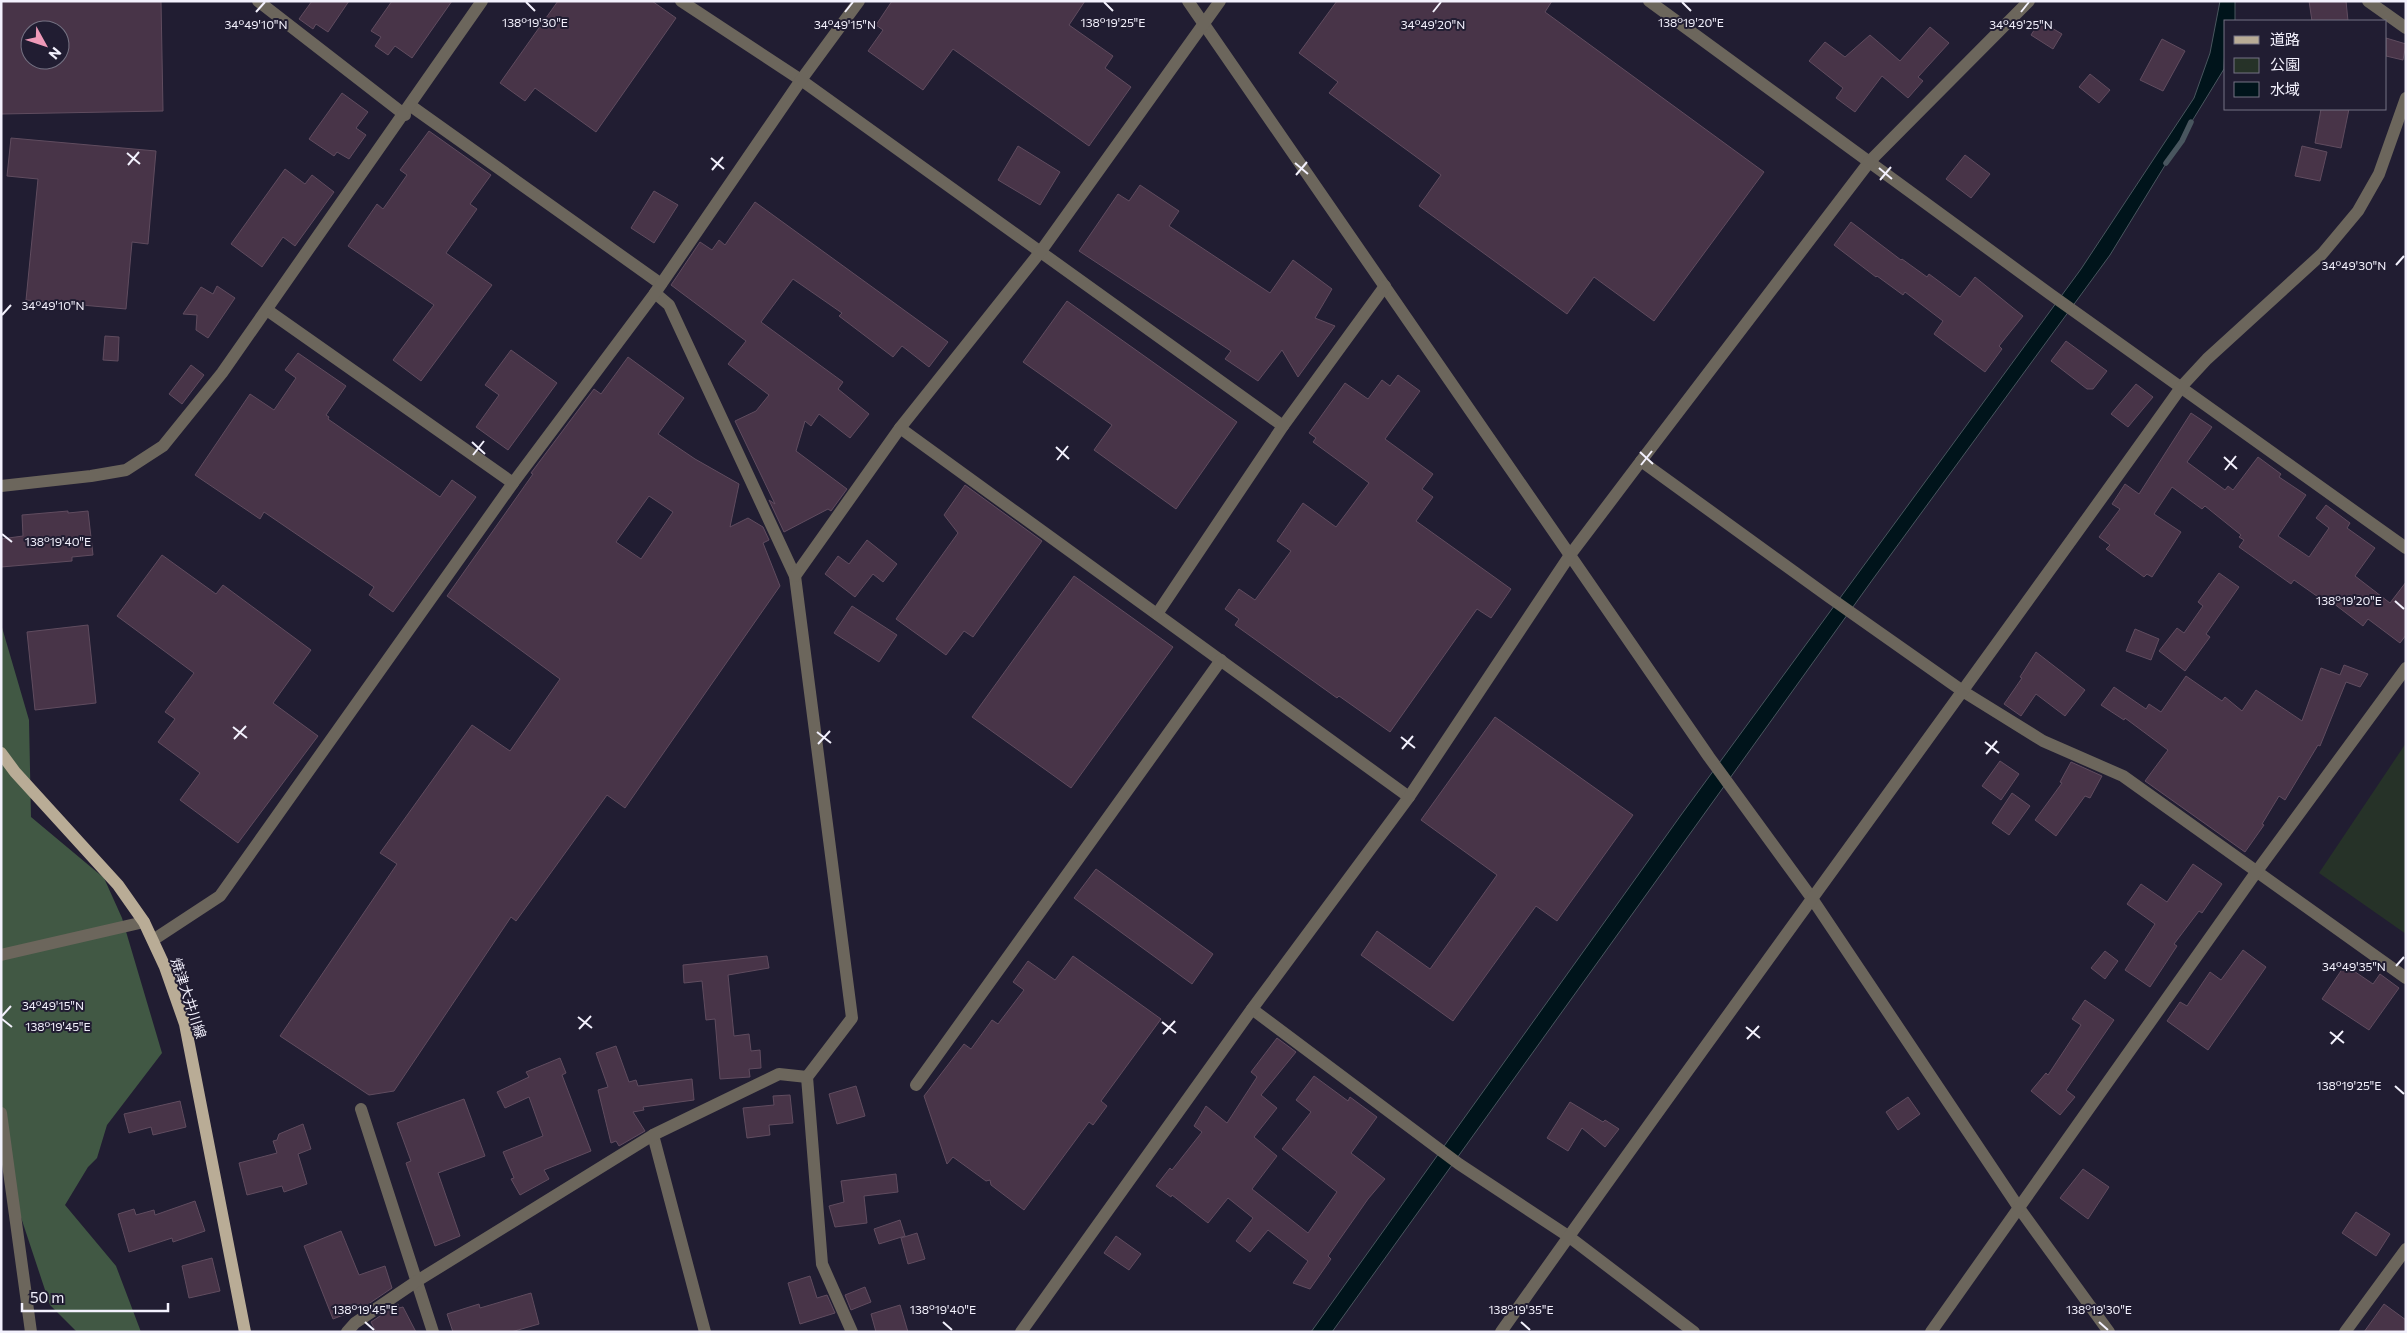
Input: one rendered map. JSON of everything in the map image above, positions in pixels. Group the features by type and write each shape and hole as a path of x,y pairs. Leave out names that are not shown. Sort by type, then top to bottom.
{"main road":[{"name":"焼津大井川線","path":"1,753 15,772 118,885 144,922 153,940 185,1024 245,1332"}],"street":[{"path":"258,1 658,289 669,305 795,576 852,1018 807,1077 822,1264 852,1332"},
{"path":"1,486 91,476 126,470 162,446 222,373 408,110 482,1"},
{"path":"681,1 801,80 1042,251 1283,426"},
{"path":"153,940 220,896 513,484 658,289 801,80 859,1"},
{"path":"1188,1 1709,757 1811,897 2020,1208 2109,1332"},
{"path":"795,576 900,428 1042,251 1220,1"},
{"path":"1649,1 2050,294 2182,386 2406,548"},
{"path":"1021,1332 1252,1009 1410,797 1570,555 1641,461 1870,162 2030,1"},
{"path":"2368,1 2406,28"},
{"path":"1500,1332 1811,897 1964,692 2182,386 2207,359 2322,254 2358,212 2379,174 2406,98"},
{"path":"1157,614 1283,426 1385,286"},
{"path":"267,310 513,484"},
{"path":"900,428 1410,797"},
{"path":"1641,461 1829,598 1964,692 2043,741 2122,776 2406,978"},
{"path":"916,1085 1221,660"},
{"path":"1930,1332 2020,1208 2257,871 2406,668"},
{"path":"1,955 144,922"},
{"path":"1252,1009 1459,1164 1568,1236 1694,1332"},
{"path":"347,1332 355,1323 417,1280 653,1135 779,1074 807,1077"},
{"path":"360,1109 433,1332"},
{"path":"1,1113 31,1332"},
{"path":"653,1135 705,1332"},
{"path":"2345,1332 2406,1249"}],"green space":[{"path":"1,624 29,720 31,817 104,878 122,918 162,1053 107,1125 97,1158 88,1167 65,1205 116,1266 141,1332 77,1332 50,1305 1,1157"},
{"path":"2406,743 2406,934 2319,873"}],"water":[{"path":"2220,1 2235,1 2235,20 2224,20 2224,69 2110,255 1873,579 1332,1332 1311,1332 1681,815 2081,269 2194,98 2210,53"}],"building":[{"path":"1,1 161,1 163,111 1,114"},
{"path":"312,1 349,1 328,32 316,24 313,29 299,19"},
{"path":"392,1 452,1 412,58 395,46 388,55 375,46 381,37 371,31"},
{"path":"558,1 652,1 676,18 596,132 535,88 525,101 500,83"},
{"path":"892,1 1085,1 1069,25 1113,56 1105,68 1131,87 1089,146 953,49 923,90 868,51 883,30 876,25"},
{"path":"1337,1 1552,1 1545,12 1764,172 1654,321 1594,277 1567,314 1419,206 1441,175 1329,93 1338,82 1299,53"},
{"path":"2309,1 2346,1 2348,20 2312,20"},
{"path":"2040,21 2062,34 2053,49 2031,35"},
{"path":"1930,27 1949,43 1918,77 1923,81 1908,98 1882,76 1855,112 1836,98 1843,88 1809,61 1825,42 1845,57 1870,35 1900,61"},
{"path":"2387,38 2406,44 2403,60 2387,56"},
{"path":"2162,39 2185,51 2163,91 2140,80"},
{"path":"2090,74 2110,90 2099,103 2079,87"},
{"path":"342,93 368,112 356,128 366,135 349,159 337,152 334,156 309,139"},
{"path":"2321,110 2349,110 2341,148 2315,143"},
{"path":"429,131 491,175 470,204 477,209 446,253 492,285 421,381 393,360 434,305 348,246 377,204 383,209 407,175 400,170"},
{"path":"11,138 156,151 148,244 132,242 126,309 26,300 38,179 7,176"},
{"path":"1018,146 1060,172 1040,205 998,180"},
{"path":"2302,146 2327,152 2320,181 2295,176"},
{"path":"1965,155 1990,174 1971,198 1946,179"},
{"path":"285,169 305,184 312,175 334,192 295,246 283,237 262,267 231,244"},
{"path":"1140,185 1179,211 1169,226 1270,293 1293,260 1332,289 1315,318 1335,326 1298,377 1282,350 1258,381 1225,359 1231,351 1079,251 1118,194 1129,201"},
{"path":"654,191 678,205 654,243 631,228"},
{"path":"755,202 948,342 929,367 902,346 893,357 839,316 842,313 793,279 761,322 843,382 838,389 869,414 850,438 819,414 811,426 805,421 796,451 847,489 831,511 828,509 784,532 769,500 775,504 735,421 756,411 769,395 728,364 746,341 671,285 700,242 712,250 719,240 725,245"},
{"path":"1851,222 1901,260 1927,277 1929,274 1960,297 1975,277 2023,316 1999,346 2002,349 1985,372 1934,334 1943,321 1905,292 1903,295 1876,277 1834,245"},
{"path":"217,286 235,298 208,338 196,330 197,315 183,314 201,287 213,294"},
{"path":"1067,301 1237,422 1176,509 1094,450 1112,425 1023,362"},
{"path":"105,336 119,337 118,361 103,360"},
{"path":"2066,341 2107,371 2093,389 2087,389 2051,361"},
{"path":"511,350 557,383 508,450 476,427 499,395 485,385"},
{"path":"298,353 346,386 326,415 329,417 328,419 440,497 452,480 476,497 393,612 369,595 374,587 264,512 260,519 195,475 250,394 274,410 296,378 285,370"},
{"path":"628,357 684,398 658,434 695,459 739,484 730,527 748,518 763,527 769,540 763,543 780,586 625,808 607,795 516,921 511,917 394,1091 369,1095 280,1036 397,864 380,853 472,725 510,751 560,679 447,596 533,474 531,473 594,389 601,394","holes":["649,496 673,512 641,559 616,542"]},
{"path":"191,365 204,375 182,404 169,394"},
{"path":"1398,375 1420,391 1385,439 1433,474 1422,489 1433,497 1416,521 1511,589 1491,618 1477,609 1390,732 1339,696 1337,698 1235,625 1239,619 1225,609 1239,589 1255,600 1291,551 1277,541 1303,503 1336,527 1369,483 1313,442 1316,438 1309,433 1345,383 1368,399 1382,380 1390,386"},
{"path":"2136,384 2153,397 2128,427 2111,414"},
{"path":"2191,413 2212,427 2187,462 2225,490 2228,486 2233,490 2258,457 2281,474 2279,477 2306,495 2278,536 2309,557 2329,528 2316,518 2326,505 2350,523 2347,528 2375,548 2355,576 2390,603 2406,582 2406,635 2400,643 2368,619 2363,626 2333,603 2331,606 2294,580 2291,584 2239,547 2244,540 2239,537 2241,535 2205,506 2202,509 2172,487 2154,514 2181,532 2152,577 2147,574 2144,577 2106,549 2110,545 2099,537 2120,509 2112,504 2125,484 2139,494"},
{"path":"965,485 1042,541 973,637 964,631 946,655 896,619 958,533 944,515"},
{"path":"68,511 68,513 88,511 93,555 72,557 72,561 1,567 1,539 23,536 22,515"},
{"path":"867,540 897,564 883,582 873,574 855,597 825,574 838,556 849,564"},
{"path":"162,555 216,594 223,585 311,650 273,703 318,736 238,843 180,800 200,773 158,742 175,719 165,712 194,673 117,616"},
{"path":"2219,573 2239,587 2206,634 2210,637 2185,671 2159,651 2177,628 2184,633 2203,606 2198,602"},
{"path":"1074,576 1173,647 1071,788 972,717"},
{"path":"852,606 897,635 879,662 834,633"},
{"path":"88,625 96,703 35,710 27,632"},
{"path":"2135,629 2159,639 2151,660 2126,651"},
{"path":"2036,652 2085,690 2065,716 2036,694 2021,716 2004,704 2022,678 2020,677"},
{"path":"2344,665 2368,674 2360,687 2346,682 2320,746 2318,745 2285,800 2279,796 2262,824 2264,825 2245,852 2145,781 2168,750 2125,718 2124,720 2101,705 2114,687 2146,709 2149,704 2161,712 2186,676 2222,701 2225,697 2242,711 2256,690 2302,721 2321,668 2340,675"},
{"path":"1495,717 1633,815 1557,921 1536,906 1453,1021 1361,955 1377,931 1430,969 1497,875 1421,820"},
{"path":"2000,761 2019,774 2001,800 1982,786"},
{"path":"2071,762 2102,776 2090,798 2085,796 2056,836 2035,820 2062,783 2060,782"},
{"path":"2012,793 2030,806 2009,835 1992,823"},
{"path":"2193,864 2222,884 2202,913 2199,911 2174,944 2177,946 2150,987 2125,970 2155,924 2127,904 2141,884 2167,902"},
{"path":"1096,869 1213,954 1192,984 1074,898"},
{"path":"2243,950 2266,967 2208,1050 2167,1021 2180,1002 2187,1006 2210,972 2221,980"},
{"path":"2105,951 2118,961 2105,979 2091,968"},
{"path":"767,956 769,968 728,975 734,1036 749,1034 751,1051 760,1050 761,1068 749,1069 750,1077 720,1079 715,1019 706,1020 702,981 684,983 683,965"},
{"path":"1073,956 1161,1019 1101,1101 1107,1106 1093,1125 1089,1122 1024,1210 991,1185 990,1180 986,1181 953,1157 947,1164 924,1096 964,1044 971,1049 992,1020 998,1024 1024,990 1013,982 1028,961 1055,980"},
{"path":"2345,965 2373,984 2380,974 2399,988 2369,1030 2322,999"},
{"path":"2085,1000 2114,1020 2066,1090 2075,1097 2060,1115 2031,1091 2046,1073 2048,1075 2081,1025 2072,1019"},
{"path":"1277,1038 1296,1052 1261,1095 1277,1108 1254,1137 1277,1156 1252,1189 1308,1233 1337,1192 1282,1149 1311,1112 1296,1100 1314,1076 1348,1101 1350,1097 1377,1117 1351,1153 1385,1179 1368,1199 1328,1256 1331,1259 1310,1289 1293,1283 1308,1261 1268,1230 1250,1252 1236,1241 1253,1218 1228,1198 1208,1223 1172,1195 1171,1197 1156,1186 1170,1168 1172,1170 1202,1132 1194,1126 1206,1106 1227,1123 1257,1077 1251,1072"},
{"path":"616,1046 629,1082 636,1080 638,1086 692,1079 694,1100 643,1107 644,1110 633,1112 645,1131 619,1146 616,1141 611,1143 598,1090 608,1087 596,1053"},
{"path":"560,1058 566,1073 562,1075 591,1151 544,1170 549,1179 520,1195 511,1179 514,1178 503,1152 543,1136 529,1097 505,1108 497,1092 529,1077 526,1072"},
{"path":"856,1086 865,1116 837,1124 829,1094"},
{"path":"790,1095 793,1123 769,1125 770,1135 747,1138 743,1108 774,1105 773,1096"},
{"path":"1908,1097 1920,1114 1898,1130 1886,1112"},
{"path":"464,1099 485,1156 438,1173 460,1236 435,1246 406,1163 411,1161 397,1123"},
{"path":"180,1101 186,1127 153,1135 151,1127 129,1133 124,1114"},
{"path":"1570,1102 1603,1122 1605,1120 1619,1129 1605,1147 1582,1128 1568,1151 1547,1138"},
{"path":"303,1124 311,1149 298,1154 307,1184 284,1192 282,1186 247,1195 239,1163 277,1153 273,1141 277,1140 279,1134"},
{"path":"2083,1169 2109,1187 2088,1219 2060,1198"},
{"path":"896,1174 898,1192 864,1196 867,1223 835,1227 829,1206 844,1202 841,1181"},
{"path":"195,1201 205,1231 173,1242 172,1238 129,1252 118,1214 134,1209 136,1215 154,1210 155,1215"},
{"path":"2356,1212 2390,1234 2376,1256 2342,1233"},
{"path":"900,1220 905,1236 879,1244 874,1229"},
{"path":"341,1231 359,1275 385,1266 392,1288 364,1307 333,1319 304,1246"},
{"path":"917,1233 925,1259 908,1264 901,1238"},
{"path":"1116,1236 1141,1254 1129,1270 1104,1253"},
{"path":"212,1258 220,1291 189,1298 182,1266"},
{"path":"810,1276 817,1298 827,1295 835,1313 800,1324 788,1283"},
{"path":"865,1287 871,1302 851,1310 845,1295"},
{"path":"531,1293 539,1324 511,1332 453,1332 447,1314 479,1304 480,1308"},
{"path":"398,1304 399,1308 403,1307 416,1332 376,1332 371,1322"},
{"path":"2384,1304 2406,1320 2406,1332 2364,1332"},
{"path":"900,1305 908,1332 876,1332 871,1314"}],"waterway":[{"path":"2166,163 2182,141 2191,122"}]}
